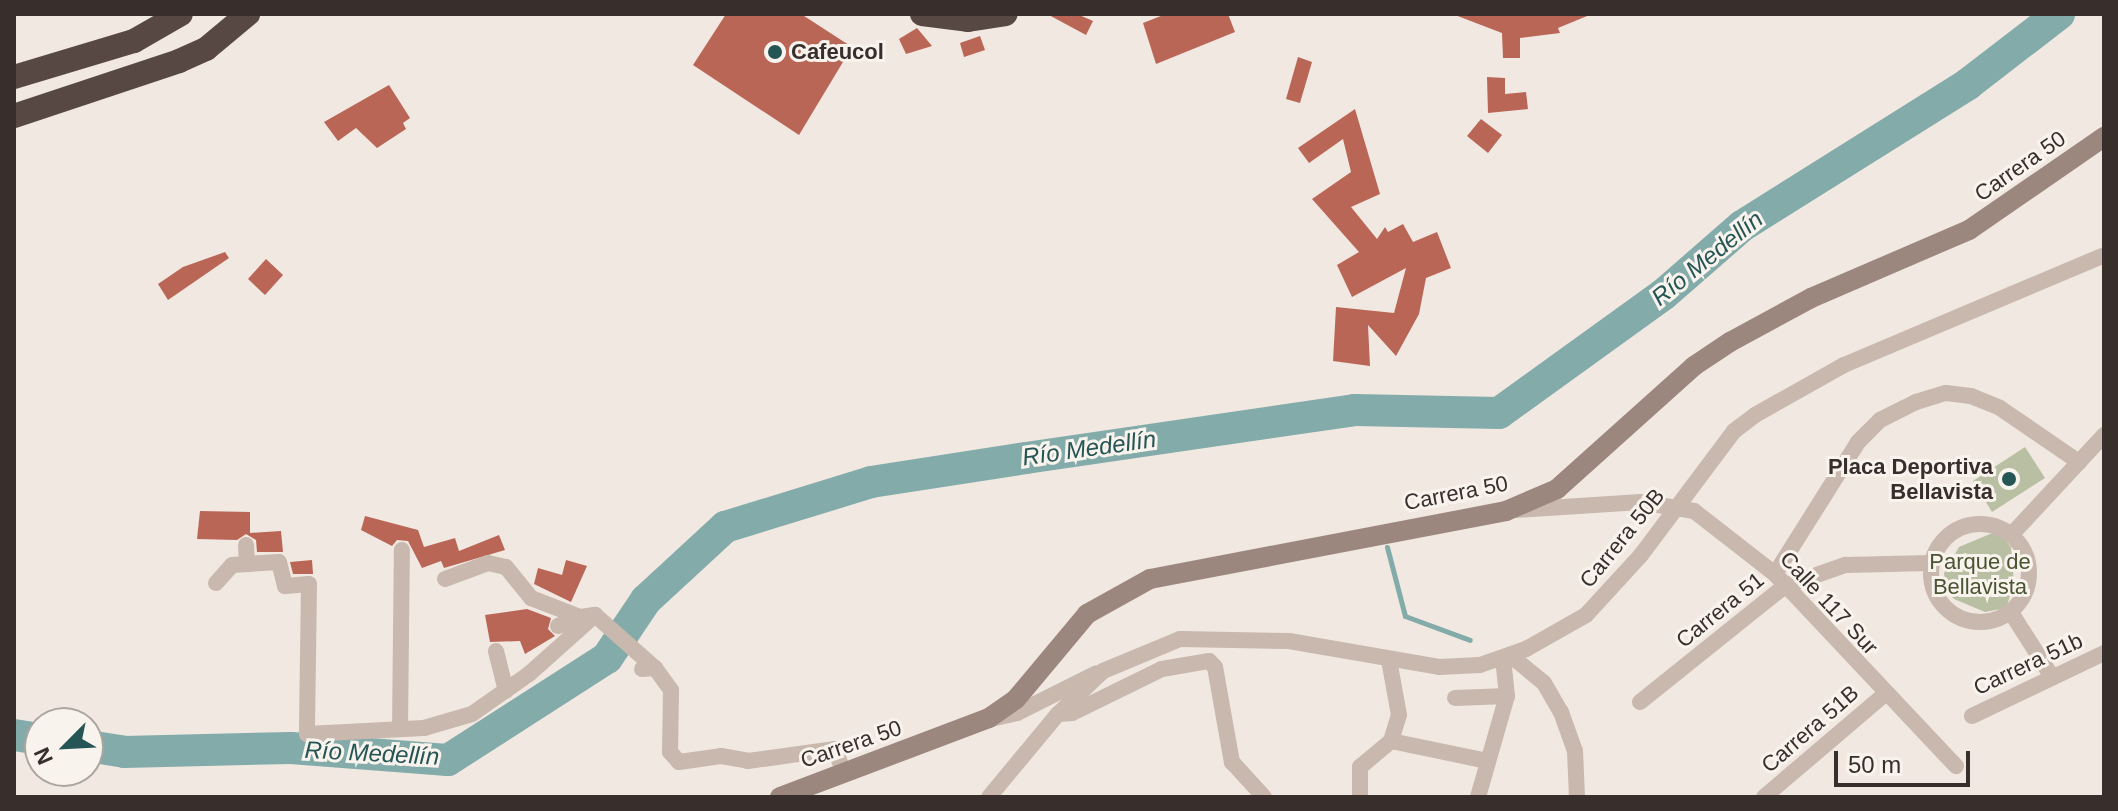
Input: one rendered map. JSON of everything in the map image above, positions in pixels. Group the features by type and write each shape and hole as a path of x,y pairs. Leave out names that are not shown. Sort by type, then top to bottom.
{"highway":[{"path":"14,77 120,47 181,14"},
{"path":"14,116 179,61 206,49 248,14"},
{"path":"922,14 968,20 1006,14"}],"main road":[{"name":"Carrera 50","path":"780,797 979,722 1016,699 1087,614 1150,579 1506,511 1557,489 1694,366 1730,342 1811,298 1969,230 2104,137"}],"street":[{"name":"Carrera 50B","path":"989,797 1058,714 1103,671 1189,637 1289,641 1439,667 1506,656 1586,615 1641,555 1734,431 1782,398 1844,365 2104,255"},
{"path":"1780,580 1836,471 1880,420 1946,393 1971,396 2000,408 2079,462"},
{"path":"2013,533 2079,462 2101,444"},
{"name":"Calle 117 Sur","path":"1506,511 1641,502 1694,511 1780,580 1884,695 1956,766"},
{"path":"1989,522 2013,533 2026,562 2025,591 2012,614 1974,624 1955,616 1932,584 1931,563 1942,540 1963,525 1989,522"},
{"path":"246,545 247,563"},
{"path":"400,729 402,550"},
{"path":"216,583 232,565 279,562 285,586 309,584 307,734 445,724 472,714 506,691 588,616"},
{"path":"445,579 488,563 506,567 531,598 588,616 634,650 671,690 670,752 679,762 721,756 748,761 835,749 843,771"},
{"name":"Carrera 51","path":"1640,702 1780,580 1845,565 1931,563"},
{"path":"2012,614 2052,677"},
{"path":"558,626 588,616"},
{"path":"496,651 506,691"},
{"name":"Carrera 51b","path":"1972,716 2104,653"},
{"path":"1478,797 1507,696 1506,656"},
{"path":"1506,656 1544,683 1561,712 1575,751 1577,797"},
{"path":"1360,797 1360,767 1391,741 1399,715 1389,660"},
{"path":"1058,714 1072,713 1162,669 1209,661 1215,667 1232,762 1264,797"},
{"path":"979,722 1017,713 1103,671"},
{"name":"Carrera 51B","path":"1764,797 1884,695"},
{"path":"1455,698 1507,696"},
{"path":"1391,741 1488,761"}],"green space":[{"name":"Placa Deportiva Bellavista","path":"2025,447 2045,478 1992,512 1973,481"},
{"name":"Parque de Bellavista","path":"1990,534 2000,534 2011,547 2014,584 2006,608 1985,612 1954,599 1946,591 1944,573 1959,547"}],"building":[{"path":"726,14 801,14 852,47 799,135 693,65"},
{"path":"1047,14 1077,14 1093,21 1086,35"},
{"path":"1166,14 1228,14 1235,32 1156,64 1143,23"},
{"path":"1592,14 1558,28 1560,33 1520,38 1520,58 1503,58 1502,33 1455,15"},
{"path":"917,28 932,46 906,54 899,39"},
{"path":"980,36 985,50 964,57 960,43"},
{"path":"1298,57 1312,62 1300,103 1286,99"},
{"path":"1487,77 1505,78 1505,94 1526,92 1528,109 1488,113"},
{"path":"389,85 410,118 403,123 406,129 377,148 356,128 338,141 324,122"},
{"path":"1355,109 1380,194 1351,207 1377,239 1385,227 1388,232 1403,224 1413,242 1437,232 1451,268 1426,278 1419,314 1396,356 1368,325 1370,366 1333,361 1336,307 1394,313 1406,268 1352,297 1337,265 1359,252 1312,199 1351,172 1343,139 1309,163 1298,148"},
{"path":"1481,119 1502,135 1488,153 1467,136"},
{"path":"225,252 229,258 168,300 158,284 183,267"},
{"path":"266,259 283,275 265,295 248,279"},
{"path":"200,511 250,512 250,533 281,531 283,552 257,552 256,540 246,534 237,540 197,539"},
{"path":"365,516 418,530 424,547 455,538 459,551 499,535 505,550 444,568 441,561 422,568 408,541 397,540 392,546 361,530"},
{"path":"312,560 313,574 293,574 290,562"},
{"path":"566,560 587,566 571,602 534,584 538,568 562,575"},
{"path":"527,609 551,618 548,629 555,636 525,654 520,641 490,642 485,615"}],"waterway":[{"name":"Río Medellín","path":"104,749 124,752 291,748 448,760 607,658 646,600 725,527 871,482 1026,458 1355,410 1499,413 1664,294 1742,226 1968,84 2059,14"},
{"path":"1387,547 1405,616 1470,640"},
{"name":"Río Medellín","path":"14,735 24,737"}],"place":[{"name":"Cafeucol","path":"775,52"},
{"name":"Placa Deportiva Bellavista","path":"2009,479"}]}
